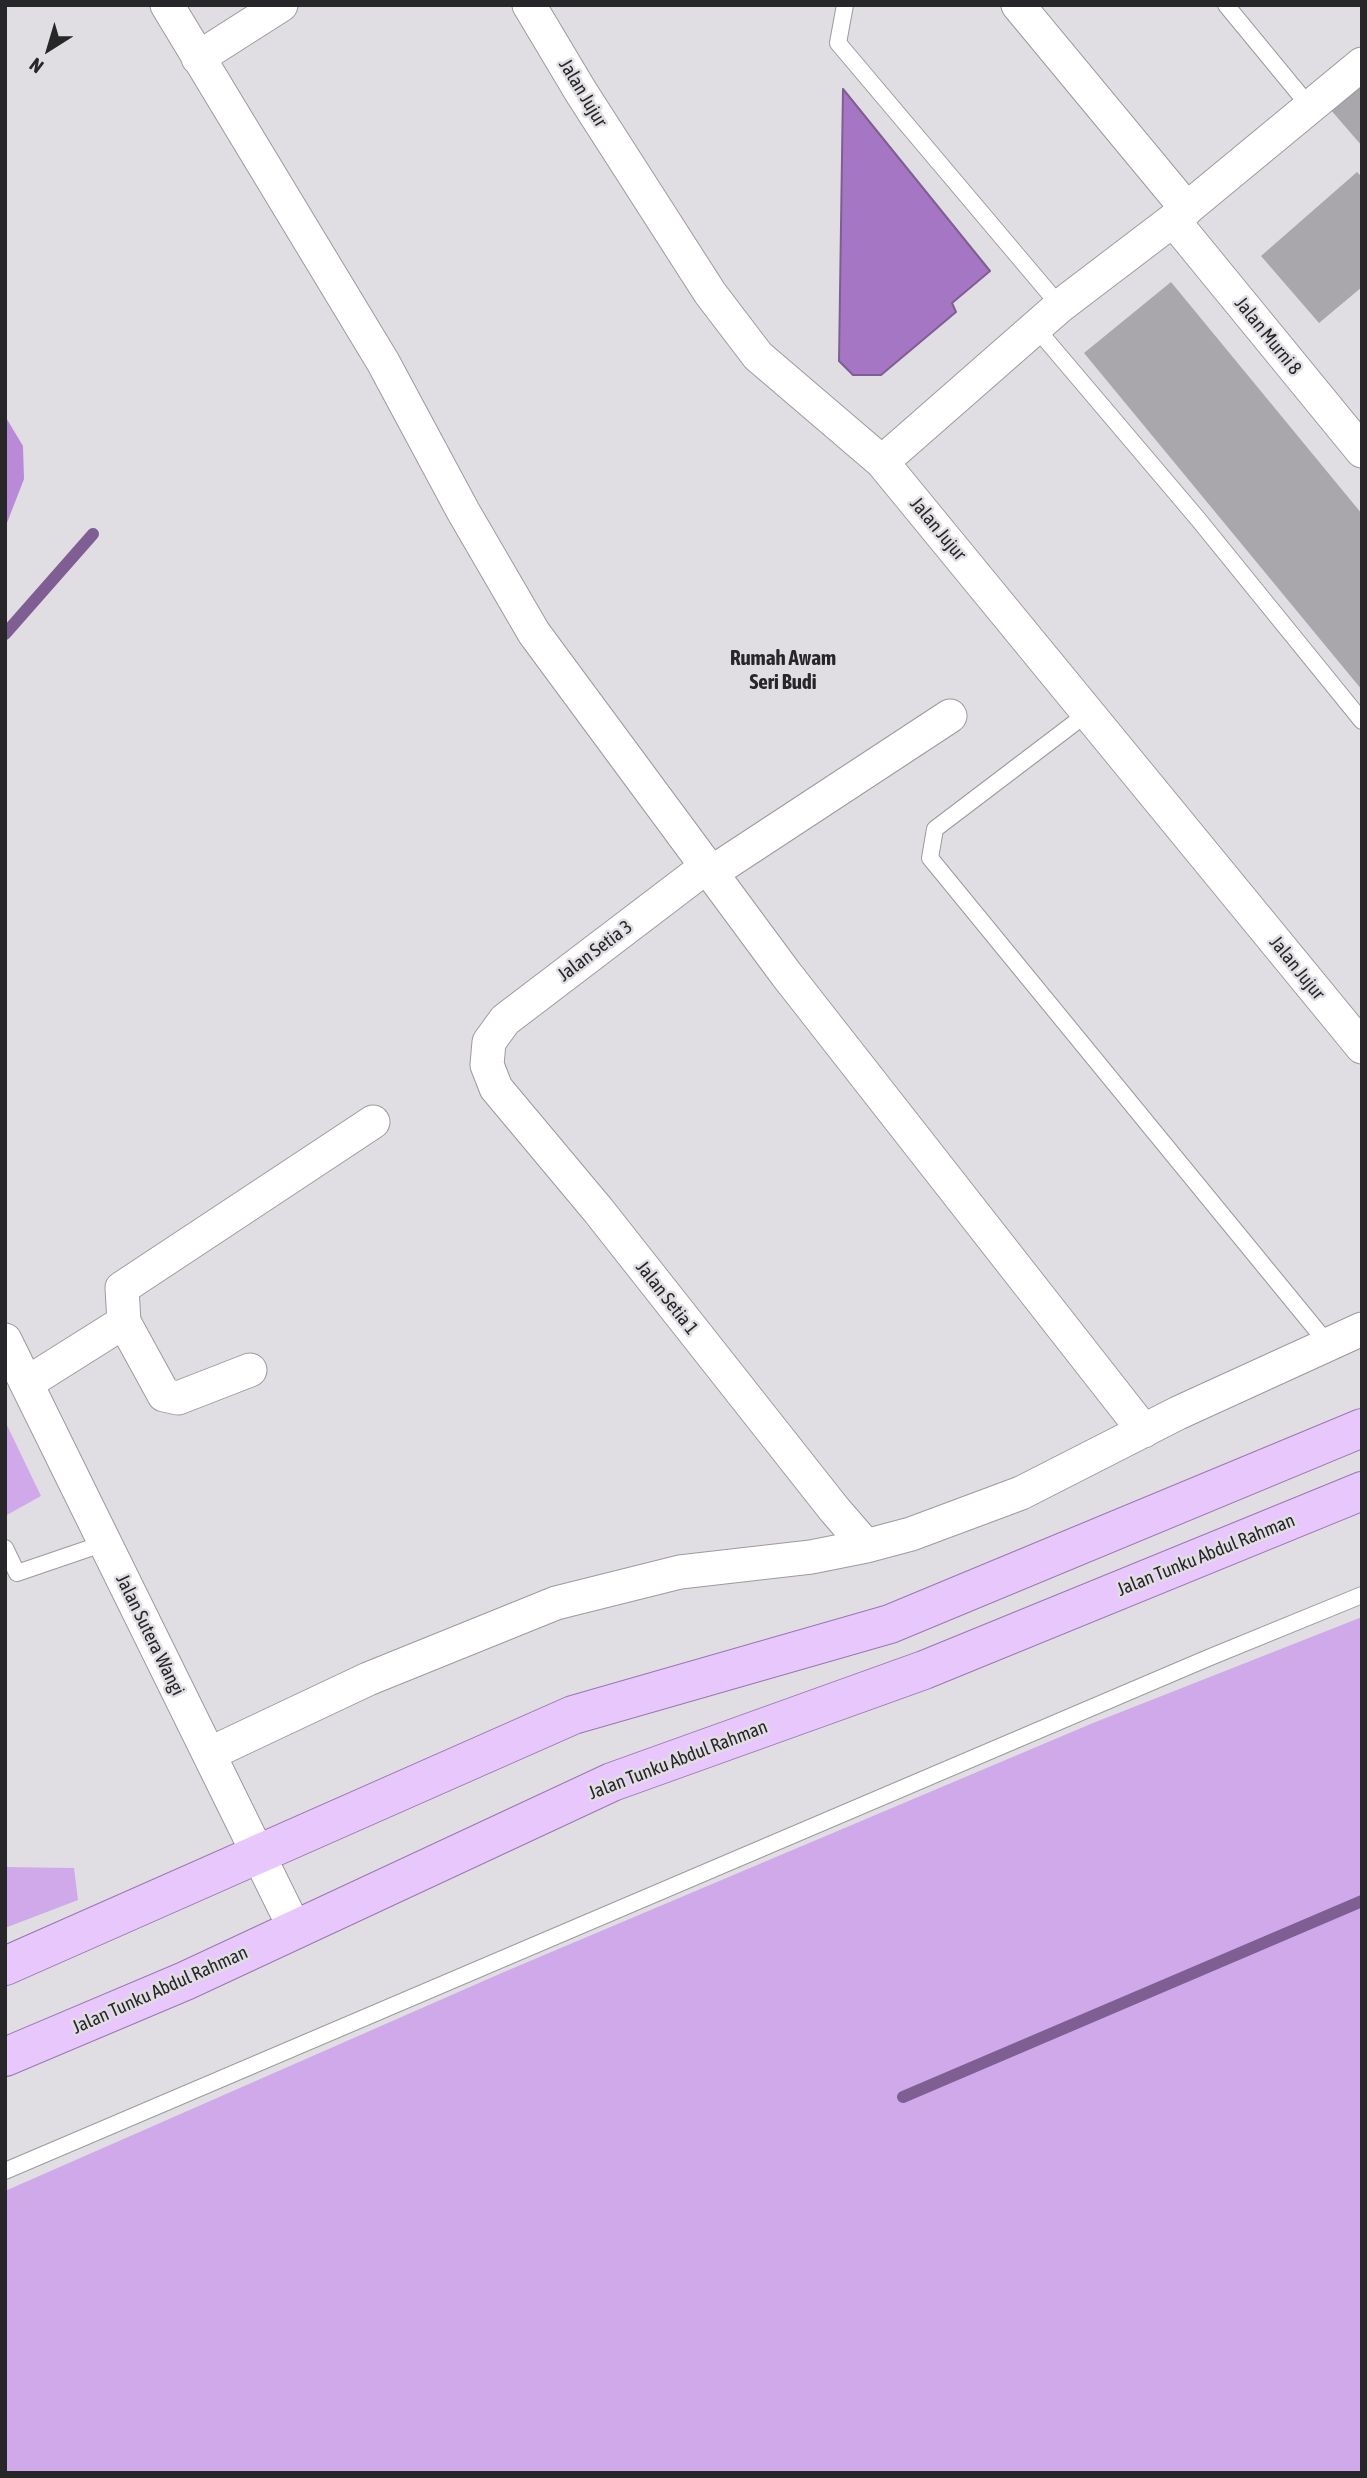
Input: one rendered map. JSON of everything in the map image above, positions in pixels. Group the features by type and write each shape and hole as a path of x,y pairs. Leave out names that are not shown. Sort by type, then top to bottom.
{"main road":[{"path":"5,1966 573,1715 890,1624 1362,1428"},
{"name":"Jalan Tunku Abdul Rahman","path":"5,2057 185,1981 612,1782 925,1670 1362,1491"}],"street":[{"path":"167,5 383,362 463,511 534,634 786,974 1144,1431"},
{"path":"198,58 281,5"},
{"name":"Jalan Jujur","path":"529,5 581,92 710,293 758,356 882,462 1362,1047"},
{"name":"Jalan Murni 8","path":"1018,5 1362,451"},
{"path":"882,462 1060,306 1180,214 1362,64"},
{"name":"Jalan Setia 3","path":"489,1042 505,1020 709,870 950,716"},
{"name":"Jalan Setia 1","path":"489,1042 487,1065 496,1088 598,1210 866,1546"},
{"path":"250,1370 178,1398 164,1395 124,1322 121,1288 373,1122"},
{"path":"27,1383 124,1322"},
{"path":"209,1754 368,1679 556,1603 680,1572 811,1557 911,1534 1021,1493 1144,1431 1362,1329"},
{"name":"Jalan Sutera Wangi","path":"5,1339 295,1929"}],"lane":[{"path":"845,5 838,43 1060,306"},
{"path":"1226,5 1310,107"},
{"path":"1036,328 1198,519 1362,721"},
{"path":"1089,712 935,829 930,858 1328,1344"},
{"path":"5,1548 11,1577 105,1543"},
{"path":"5,2171 1362,1595"}],"shaded area":[{"path":"843,89 990,271 952,303 956,312 881,375 853,375 839,361"},
{"path":"5,416 23,446 24,479 5,528"},
{"path":"5,1421 41,1496 5,1516"},
{"path":"1362,1617 1362,2473 5,2473 5,2191 504,1972 1093,1723"},
{"path":"5,1867 74,1868 78,1900 5,1928"}],"building":[{"path":"1362,83 1362,146 1330,109"},
{"path":"1357,172 1362,177 1362,287 1319,323 1261,256"},
{"path":"1171,282 1362,514 1362,690 1084,353"}],"waterway":[{"path":"5,634 93,534"},
{"path":"903,2097 1362,1901"}],"district":[{"name":"Rumah Awam Seri Budi","path":"783,670"}]}
